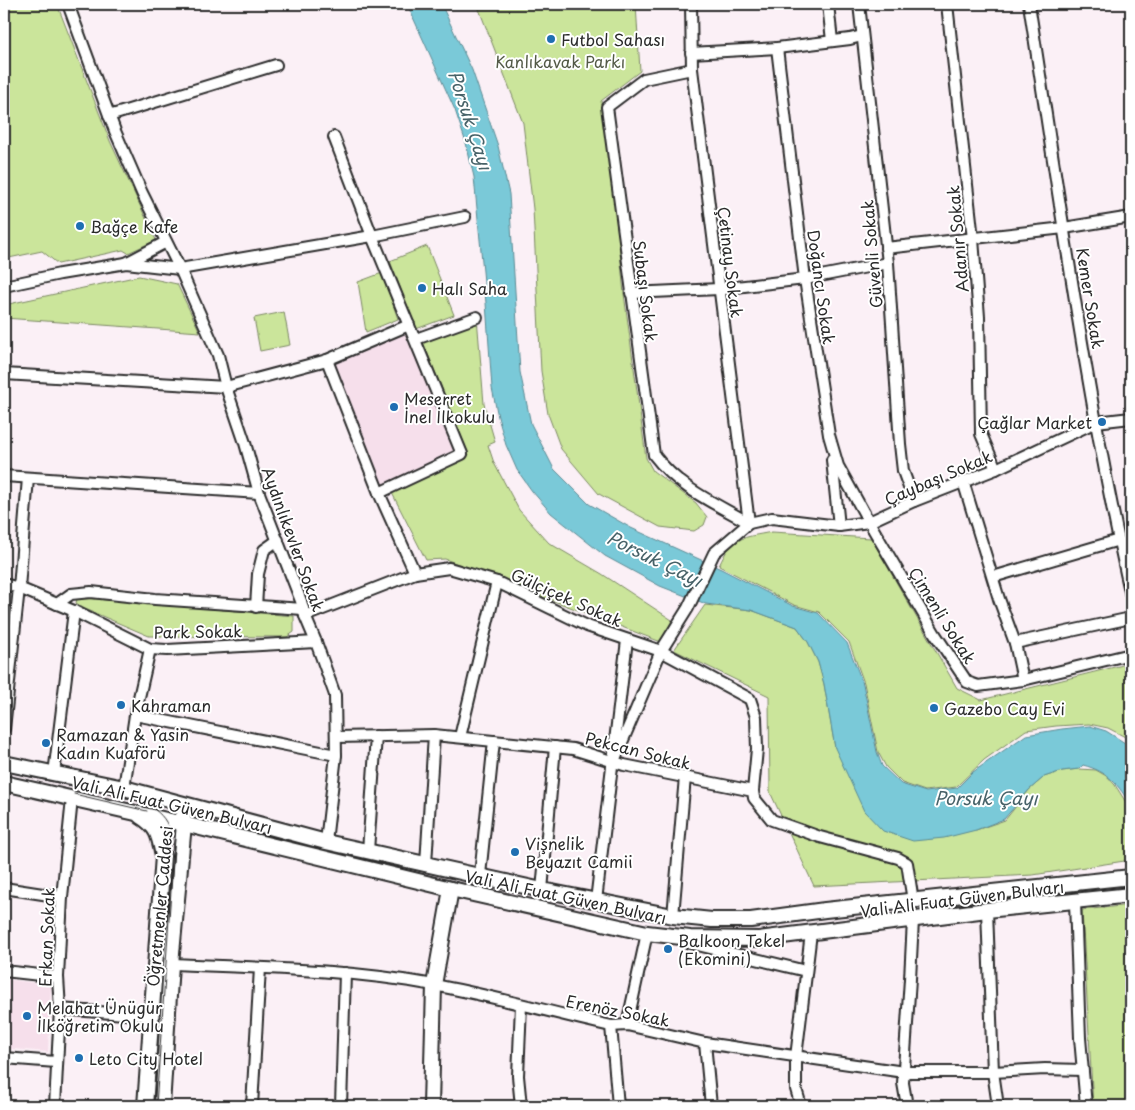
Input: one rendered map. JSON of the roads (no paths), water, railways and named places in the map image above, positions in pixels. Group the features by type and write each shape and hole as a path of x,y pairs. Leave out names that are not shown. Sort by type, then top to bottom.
{"main road":[{"name":"Vali Ali Fuat Güven Bulvarı","path":"4,763 124,788 326,842 542,890 673,916 712,920 751,920 913,900 1131,877"},
{"name":"Vali Ali Fuat Güven Bulvarı","path":"4,783 168,820 183,818 451,889 647,933 690,938 749,939 811,933 987,910 1131,895"},
{"name":"Öğretmenler Caddesi","path":"162,1106 170,964 183,818 173,802"},
{"path":"183,818 198,809"},
{"name":"Öğretmenler Caddesi","path":"135,813 151,823 159,835 162,856 145,1106"},
{"path":"161,845 164,826 168,820"},
{"path":"431,1106 434,985 451,889"}],"street":[{"name":"Aydınlıkevler Sokak","path":"68,4 109,116 142,193 180,269 218,355 259,493 335,695 336,755 326,842"},
{"name":"Çetinay Sokak","path":"691,4 692,69 749,523"},
{"path":"828,4 832,41"},
{"name":"Güvenli Sokak","path":"859,4 888,263 902,462 903,471 914,501"},
{"name":"Adanır Sokak","path":"947,4 973,239 979,317 981,434 996,469"},
{"name":"Kemer Sokak","path":"1029,4 1096,422 1131,596"},
{"path":"691,54 777,48 862,36"},
{"name":"Doğancı Sokak","path":"777,48 805,279 829,435 838,466 869,522"},
{"path":"109,116 276,65"},
{"name":"Subaşı Sokak","path":"692,69 644,79 608,107 631,293 654,455 665,470 684,486 749,523"},
{"path":"334,137 372,236 462,454 379,492"},
{"path":"4,286 126,263 180,269 372,236 465,217"},
{"path":"886,248 1064,228 1131,218"},
{"path":"126,263 166,242"},
{"path":"631,293 719,289 805,279 888,263"},
{"path":"416,339 477,317"},
{"path":"4,374 226,387 327,360 409,325"},
{"path":"327,360 379,492 415,573"},
{"name":"Çaybaşı Sokak","path":"749,523 772,518 839,526 869,522 914,501 996,469 1096,422 1131,418"},
{"path":"829,435 839,526"},
{"path":"4,476 259,493"},
{"path":"4,729 19,588 28,478"},
{"path":"963,482 1015,643 1023,680"},
{"name":"Çimenli Sokak","path":"869,522 935,634 967,682 978,686 1023,680 1131,654"},
{"path":"614,761 661,652 688,608 714,552 749,523"},
{"path":"256,607 258,574 264,550 278,540"},
{"path":"993,577 1119,540"},
{"name":"Gülçiçek Sokak","path":"304,613 415,573 448,568 496,582 587,626 661,652 750,699 756,717 757,749 753,791"},
{"path":"460,737 496,582"},
{"name":"Park Sokak","path":"4,584 19,588 74,611 150,649 167,650 316,642"},
{"path":"57,604 71,594 91,592 304,613"},
{"path":"54,774 74,611"},
{"path":"1015,643 1131,618"},
{"path":"596,901 627,640"},
{"path":"124,788 135,715 150,649"},
{"path":"135,715 336,755"},
{"path":"426,864 434,735"},
{"name":"Pekcan Sokak","path":"337,737 434,735 573,749 624,765 753,791"},
{"path":"368,851 376,736"},
{"path":"480,875 494,741"},
{"path":"542,890 556,747"},
{"path":"673,916 685,778"},
{"path":"753,791 754,798 772,820 799,830 898,858 907,863 913,900"},
{"name":"Erkan Sokak","path":"55,1106 60,1009 58,977 62,897 72,799"},
{"path":"4,888 62,897"},
{"path":"1075,902 1082,1070 1086,1106"},
{"path":"987,910 993,1072 998,1106"},
{"path":"908,1106 903,1083 913,920"},
{"path":"627,1025 647,933 806,971"},
{"path":"801,1106 796,1089 796,1057 811,933"},
{"name":"Erenöz Sokak","path":"170,964 345,973 434,985 612,1026 627,1025 705,1043 904,1072 1082,1070"},
{"path":"252,1106 260,968"},
{"path":"4,971 58,977"},
{"path":"341,1106 345,973"},
{"path":"521,1005 518,1076 521,1106"},
{"path":"60,1009 151,1016"},
{"path":"612,1026 618,1106"},
{"path":"705,1043 711,1106"},
{"path":"4,1058 56,1062"}],"water":[{"name":"Porsuk Çayı","path":"407,4 441,4 472,70 498,146 509,194 520,372 531,424 554,469 589,504 631,528 721,569 793,606 818,613 847,643 863,684 877,752 882,766 901,784 926,792 957,788 973,772 1026,735 1090,726 1106,731 1131,749 1131,806 1122,791 1112,780 1100,771 1083,765 1079,769 1062,771 1044,777 1029,790 1004,819 976,830 944,838 913,841 883,831 864,811 835,748 824,684 818,662 808,642 797,627 751,610 706,604 660,586 605,556 551,513 517,470 506,445 498,417 492,388 474,177 466,143 455,110"}],"tram line":[{"path":"4,771 134,800 145,804 161,815 170,830 173,862 156,1106"},
{"path":"74,794 147,811"}],"place":[{"name":"Futbol Sahası","path":"551,39"},
{"name":"Bağçe Kafe","path":"80,226"},
{"name":"Halı Saha","path":"422,288"},
{"name":"Meserret İnel İlkokulu","path":"394,407"},
{"name":"Çağlar Market","path":"1102,422"},
{"name":"Kahraman","path":"121,705"},
{"name":"Gazebo Cay Evi","path":"934,708"},
{"name":"Ramazan & Yasin Kadın Kuaförü","path":"46,743"},
{"name":"Vişnelik Beyazıt Camii","path":"515,852"},
{"name":"Balkoon Tekel (Ekomini)","path":"668,949"},
{"name":"Melahat Ünügür İlköğretim Okulu","path":"27,1016"},
{"name":"Leto City Hotel","path":"79,1058"}],"park label":[{"name":"Kanlıkavak Parkı","path":"560,61"}]}
